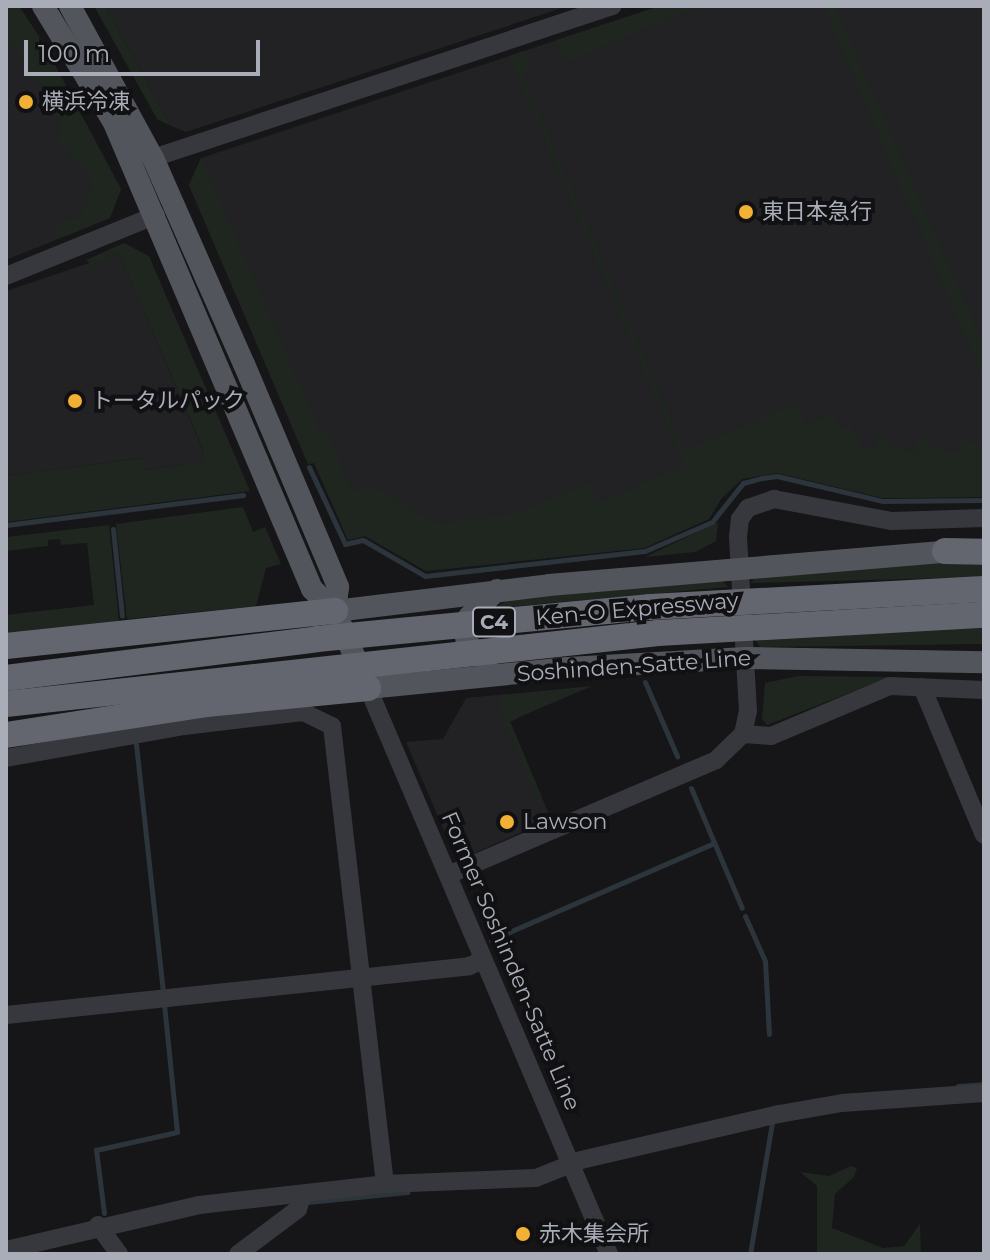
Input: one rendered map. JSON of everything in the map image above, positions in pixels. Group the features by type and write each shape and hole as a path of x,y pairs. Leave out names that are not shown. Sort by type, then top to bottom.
{"highway":[{"path":"945,551 984,550"},
{"name":"Ken-O Expressway","path":"6,678 317,639 634,608 789,595 984,589"},
{"path":"6,646 335,611"},
{"name":"Ken-O Expressway","path":"6,704 658,633 984,615"},
{"path":"6,735 206,704 368,688"}],"main road":[{"path":"43,6 94,85 156,215 312,589 335,611 368,688"},
{"path":"70,6 153,158 338,587 335,611"},
{"path":"335,611 497,590 739,566 945,551"},
{"path":"497,590 469,617 466,639 475,655 568,668"},
{"name":"Soshinden-Satte Line","path":"368,688 568,668 746,658 984,662"}],"street":[{"path":"153,158 613,6"},
{"path":"6,276 156,215"},
{"path":"448,875 716,760 743,734 748,711 739,566 740,519 748,508 774,499 892,521 984,518"},
{"path":"743,734 771,736 890,686 984,690"},
{"path":"922,687 984,835"},
{"name":"Former Soshinden-Satte Line","path":"368,688 609,1254"},
{"path":"6,758 184,726 315,714 332,726 337,738 385,1184"},
{"path":"6,1015 469,966 483,960"},
{"path":"6,1250 98,1225 199,1205 385,1184 536,1178 573,1167 586,1159 794,1112 984,1093"},
{"path":"238,1254 298,1209 303,1194"},
{"path":"98,1225 119,1254"}],"shaded area":[{"path":"6,6 19,6 42,41 121,189 110,218 6,260"},
{"path":"6,6 19,6 42,41 121,189 110,218 61,238 55,224 81,217 93,186 86,169 71,159 56,136 62,129 45,92 6,34"},
{"path":"94,6 105,6 171,126 157,119"},
{"path":"105,6 568,6 186,132 171,126"},
{"path":"660,6 984,6 984,497 883,498 777,473 742,479 721,499 709,519 644,548 426,571 365,536 348,540 314,463 308,464 189,185 201,158"},
{"path":"660,6 697,6 563,64 556,40"},
{"path":"823,6 835,6 984,345 984,381"},
{"path":"524,51 531,67 521,72 684,451 796,404 806,425 833,414 840,429 851,425 862,448 877,450 874,441 884,436 889,447 900,442 904,452 920,453 915,442 926,438 931,448 941,444 946,453 960,451 957,443 968,439 970,444 981,440 984,497 883,498 777,473 742,479 721,499 709,519 644,548 426,571 365,536 348,540 314,463 308,464 189,185 201,158 321,434 327,432 352,491 371,486 438,524 517,513 590,483 600,502 685,465 509,56"},
{"path":"124,243 149,256 250,491 6,522 6,476 143,458 145,470 202,462 203,449 119,253 92,265 86,260"},
{"path":"119,253 203,450 202,462 144,470 142,458 6,476 6,291"},
{"path":"243,507 253,532 265,527 281,564 266,568 256,606 127,619 116,524"},
{"path":"718,522 716,541 695,552 645,557"},
{"path":"109,525 119,622 6,634 6,615 94,605 87,543 61,545 60,539 48,540 48,546 6,551 6,537"},
{"path":"984,560 984,577 751,583 756,576"},
{"path":"720,578 728,587 494,608 508,600"},
{"path":"984,626 984,644 760,647 754,638"},
{"path":"798,676 890,677 767,725 762,719 765,683"},
{"path":"592,686 510,721 541,795 537,797 502,718 500,695"},
{"path":"508,694 518,718 510,722 551,819 457,861 406,742 443,739 466,698"},
{"path":"851,1166 857,1168 854,1177 835,1194 832,1228 883,1248 904,1246 920,1224 921,1254 817,1254 817,1186 800,1172 829,1176"}],"waterway":[{"path":"309,467 345,544 363,540 425,576 645,551 712,522 743,483 762,478 777,476 883,501 984,500"},
{"path":"6,525 243,495"},
{"path":"113,529 122,616"},
{"path":"645,682 677,756"},
{"path":"136,744 163,992"},
{"path":"691,788 742,908"},
{"path":"491,940 714,843"},
{"path":"745,916 765,961 769,1034"},
{"path":"104,1213 96,1150 177,1132 164,1004"},
{"path":"958,1086 984,1084"},
{"path":"750,1254 772,1122"},
{"path":"308,1202 407,1192"}],"place":[{"name":"横浜冷凍","path":"26,102"},
{"name":"東日本急行","path":"746,212"},
{"name":"トータルパック","path":"75,401"},
{"name":"Lawson","path":"507,822"},
{"name":"赤木集会所","path":"523,1234"}]}
